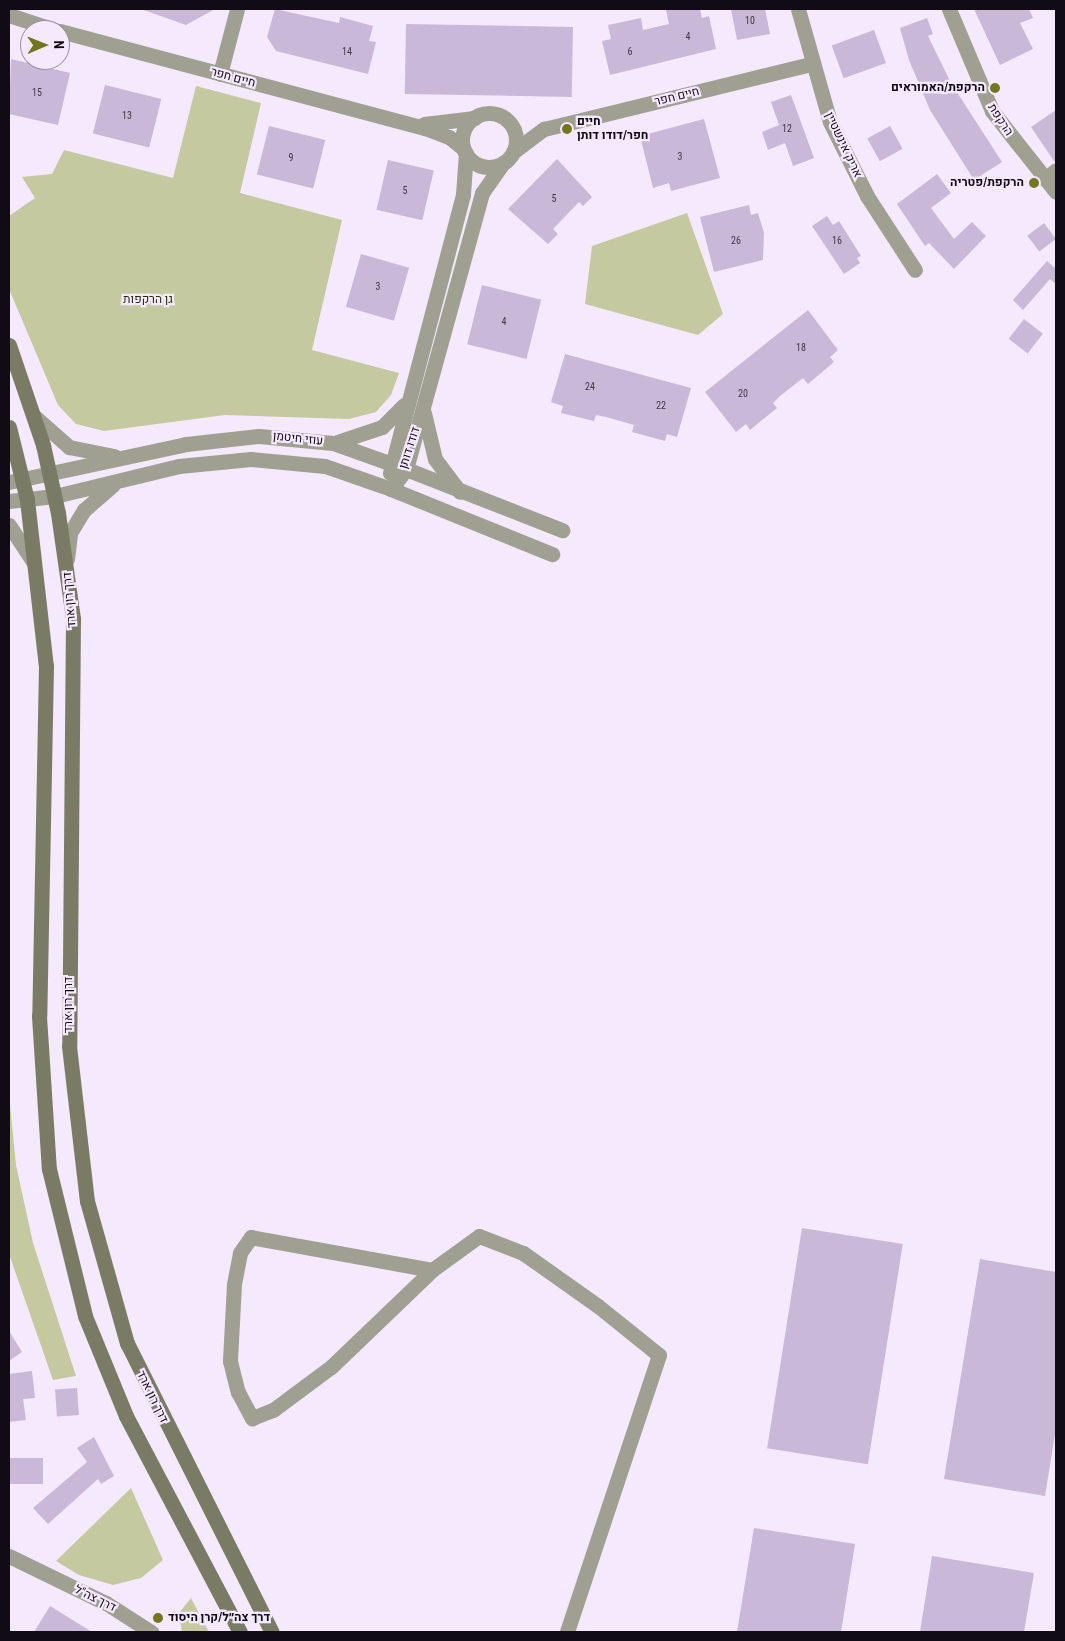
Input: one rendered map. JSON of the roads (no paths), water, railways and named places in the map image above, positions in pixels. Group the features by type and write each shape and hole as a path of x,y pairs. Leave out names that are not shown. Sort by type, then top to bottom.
{"main road":[{"name":"דרך רון ארד","path":"9,345 34,416 50,475 67,564 75,691 69,1046 87,1201 105,1278 134,1360 272,1632"},
{"path":"9,427 16,481 27,500 46,666 39,1016 49,1169 85,1316 126,1416 240,1632"}],"street":[{"path":"12,9 28,20"},
{"path":"220,74 237,9"},
{"name":"אריק אינשטיין","path":"798,9 810,64 847,159 915,270"},
{"name":"הרקפת","path":"949,9 992,111 1050,174 1056,192"},
{"path":"9,15 25,20"},
{"name":"חיים חפר","path":"70,34 406,124 449,137 465,151"},
{"name":"חיים חפר","path":"508,158 544,130 810,64"},
{"path":"493,114 506,120 516,136 508,158 481,166 465,151 464,132 477,117 493,114"},
{"name":"חיים חפר","path":"406,124 455,123 477,117"},
{"name":"חיים חפר","path":"506,120 544,130"},
{"name":"דודו דותן","path":"391,489 390,463 463,194 465,151"},
{"name":"דודו דותן","path":"391,489 406,469 480,198 508,158"},
{"path":"325,442 374,432 396,416 407,399"},
{"path":"424,403 432,451 460,492"},
{"path":"34,416 42,427 78,450 102,456 140,453"},
{"name":"עוזי חיטמן","path":"16,481 50,475 140,453 241,437 325,442 390,463 460,492 562,530"},
{"name":"עוזי חיטמן","path":"9,501 55,496 130,477 215,461 270,459 325,466 391,489 552,554"},
{"path":"67,564 70,533 84,510 104,491 130,477"},
{"path":"9,526 36,566"},
{"path":"432,1270 251,1237 240,1253 234,1284 230,1361 238,1392 252,1418 273,1410 331,1367 432,1270 479,1236 514,1249 598,1306 659,1355 567,1632"},
{"name":"דרך צה\"ל","path":"9,1556 106,1603 151,1632"}],"place":[{"name":"הרקפת/האמוראים","path":"995,88"},
{"name":"חיים חפר/דודו דותן","path":"567,129"},
{"name":"הרקפת/פטריה","path":"1034,183"},
{"name":"דרך צה״ל/קרן היסוד","path":"158,1618"}],"park label":[{"name":"גן הרקפות","path":"148,300"}]}
